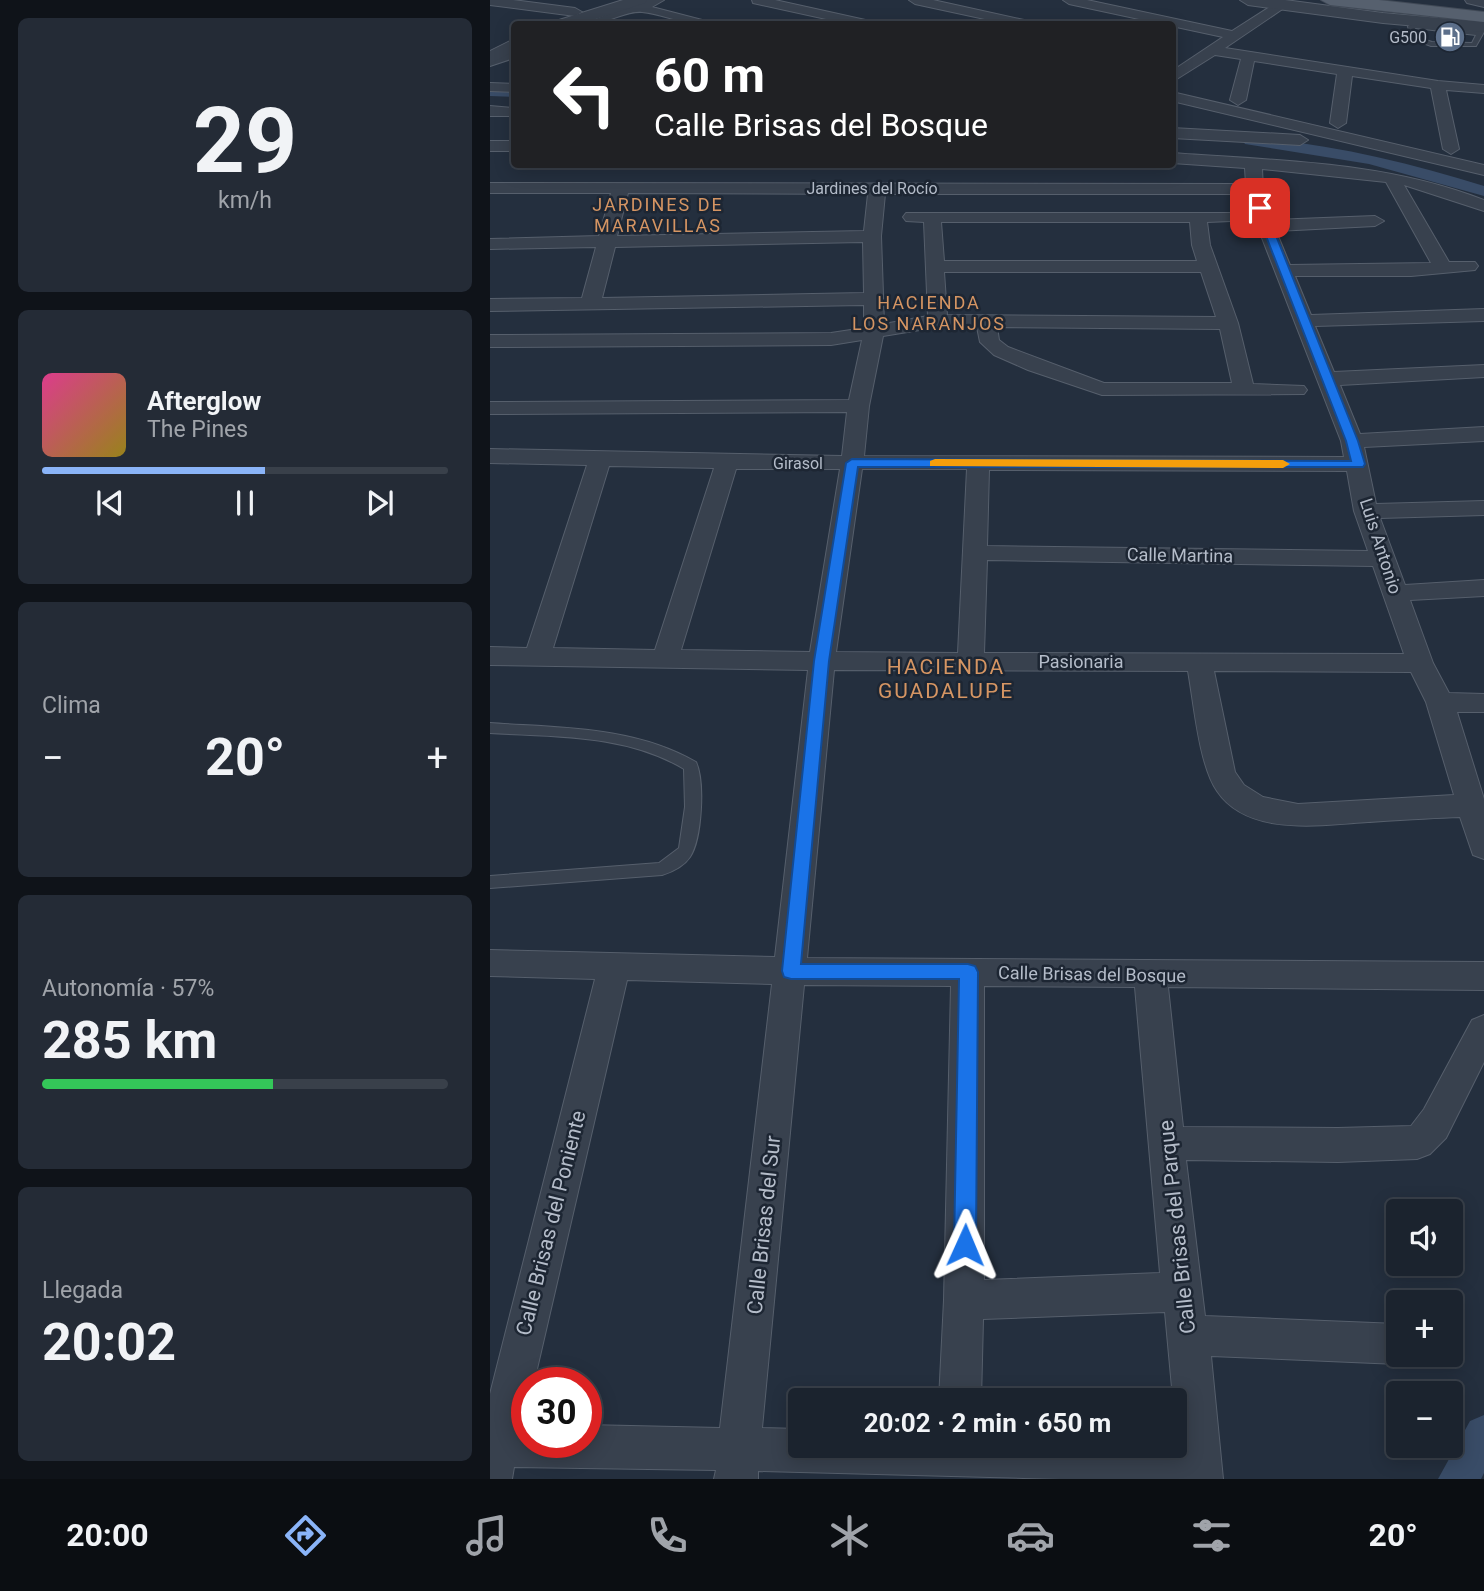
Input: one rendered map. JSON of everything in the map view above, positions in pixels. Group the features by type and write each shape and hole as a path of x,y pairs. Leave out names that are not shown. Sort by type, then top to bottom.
{"main road":[{"path":"1330,0 1482,26"},
{"path":"1414,0 1484,4"}],"street":[{"path":"570,18 609,0"},
{"path":"490,1 570,18 658,0"},
{"path":"758,0 831,21"},
{"path":"915,0 1011,21"},
{"path":"1069,0 1167,21"},
{"path":"1248,0 1415,24 1482,26"},
{"path":"1473,0 1484,4"},
{"path":"596,21 639,4 692,21"},
{"path":"952,21 988,4"},
{"path":"1176,75 1279,5"},
{"path":"1176,23 1232,35"},
{"path":"491,50 511,36"},
{"path":"491,50 511,45"},
{"path":"491,50 511,53"},
{"path":"1212,51 1438,85 1484,89"},
{"path":"1238,100 1248,57"},
{"path":"1176,58 1195,62"},
{"path":"1338,123 1345,71"},
{"path":"490,79 511,79"},
{"path":"1438,85 1451,149"},
{"path":"490,87 511,88"},
{"path":"1176,97 1484,170"},
{"path":"490,111 511,112"},
{"path":"1176,133 1340,145 1484,176"},
{"path":"490,146 511,146"},
{"path":"1176,158 1334,170 1447,192 1484,206"},
{"name":"Luis Antonio","path":"1253,165 1256,222 1284,271 1352,441 1366,511 1420,663 1440,702 1484,847"},
{"path":"1022,188 1023,168"},
{"path":"1393,180 1443,268"},
{"name":"Jardines del Rocío","path":"490,188 1255,189"},
{"path":"590,305 621,188"},
{"name":"Calle Brisas del Sur","path":"738,1464 822,661 858,406 874,333 871,299 872,236 877,188"},
{"path":"1389,227 1384,215 1410,212"},
{"path":"912,216 1198,218 1389,227 1429,241"},
{"path":"932,217 938,321"},
{"path":"1198,218 1200,245 1228,323 1244,390"},
{"path":"490,244 872,236"},
{"path":"1284,271 1469,266"},
{"path":"935,267 1207,267"},
{"path":"490,305 871,299"},
{"path":"1305,321 1484,315"},
{"path":"490,341 831,339 938,321 1228,323"},
{"path":"986,323 990,342 1001,351 1089,386 1127,390 1297,390"},
{"path":"1326,379 1484,371"},
{"path":"490,408 858,406"},
{"path":"1352,441 1484,434"},
{"name":"Girasol","path":"490,456 727,462 1358,464"},
{"path":"537,656 600,459"},
{"path":"665,658 727,462"},
{"path":"971,661 977,553 978,463"},
{"path":"1366,511 1484,508"},
{"name":"Calle Martina","path":"977,553 1384,559"},
{"path":"1396,593 1484,588"},
{"name":"Pasionaria","path":"490,656 822,661 1420,663"},
{"path":"1199,661 1221,772 1225,783 1237,797 1267,810 1298,815 1471,805"},
{"path":"1440,702 1484,703"},
{"name":"Calle Brisas del Bosque","path":"490,963 791,971 1484,976"},
{"name":"Calle Brisas del Poniente","path":"492,1456 614,967"},
{"path":"960,1388 968,972"},
{"name":"Calle Brisas del Parque","path":"1150,975 1181,1292 1189,1335 1200,1471"},
{"path":"1168,1143 1409,1144 1428,1135 1437,1123 1449,1094 1484,1030"},
{"path":"964,1300 1181,1292"},
{"path":"1189,1335 1386,1343"},
{"path":"492,1456 738,1464 826,1458"},
{"path":"1056,1458 1200,1471"}],"lane":[{"path":"490,728 634,741 678,756 691,766 694,785 686,849 677,861 662,869 490,882"}],"waterway":[{"path":"490,92 511,93"},
{"path":"1250,141 1369,159 1484,191"},
{"path":"1458,1479 1484,1435"}],"slow traffic":[{"path":"935,463 1283,464"}],"place":[{"name":"G500","path":"1450,37"}],"district":[{"name":"JARDINES DE MARAVILLAS","path":"658,214"},
{"name":"HACIENDA LOS NARANJOS","path":"929,312"},
{"name":"HACIENDA GUADALUPE","path":"946,679"}],"route":[{"path":"965,1245 968,972 791,971 822,661 852,463 1358,464 1352,441 1260,208"}]}
